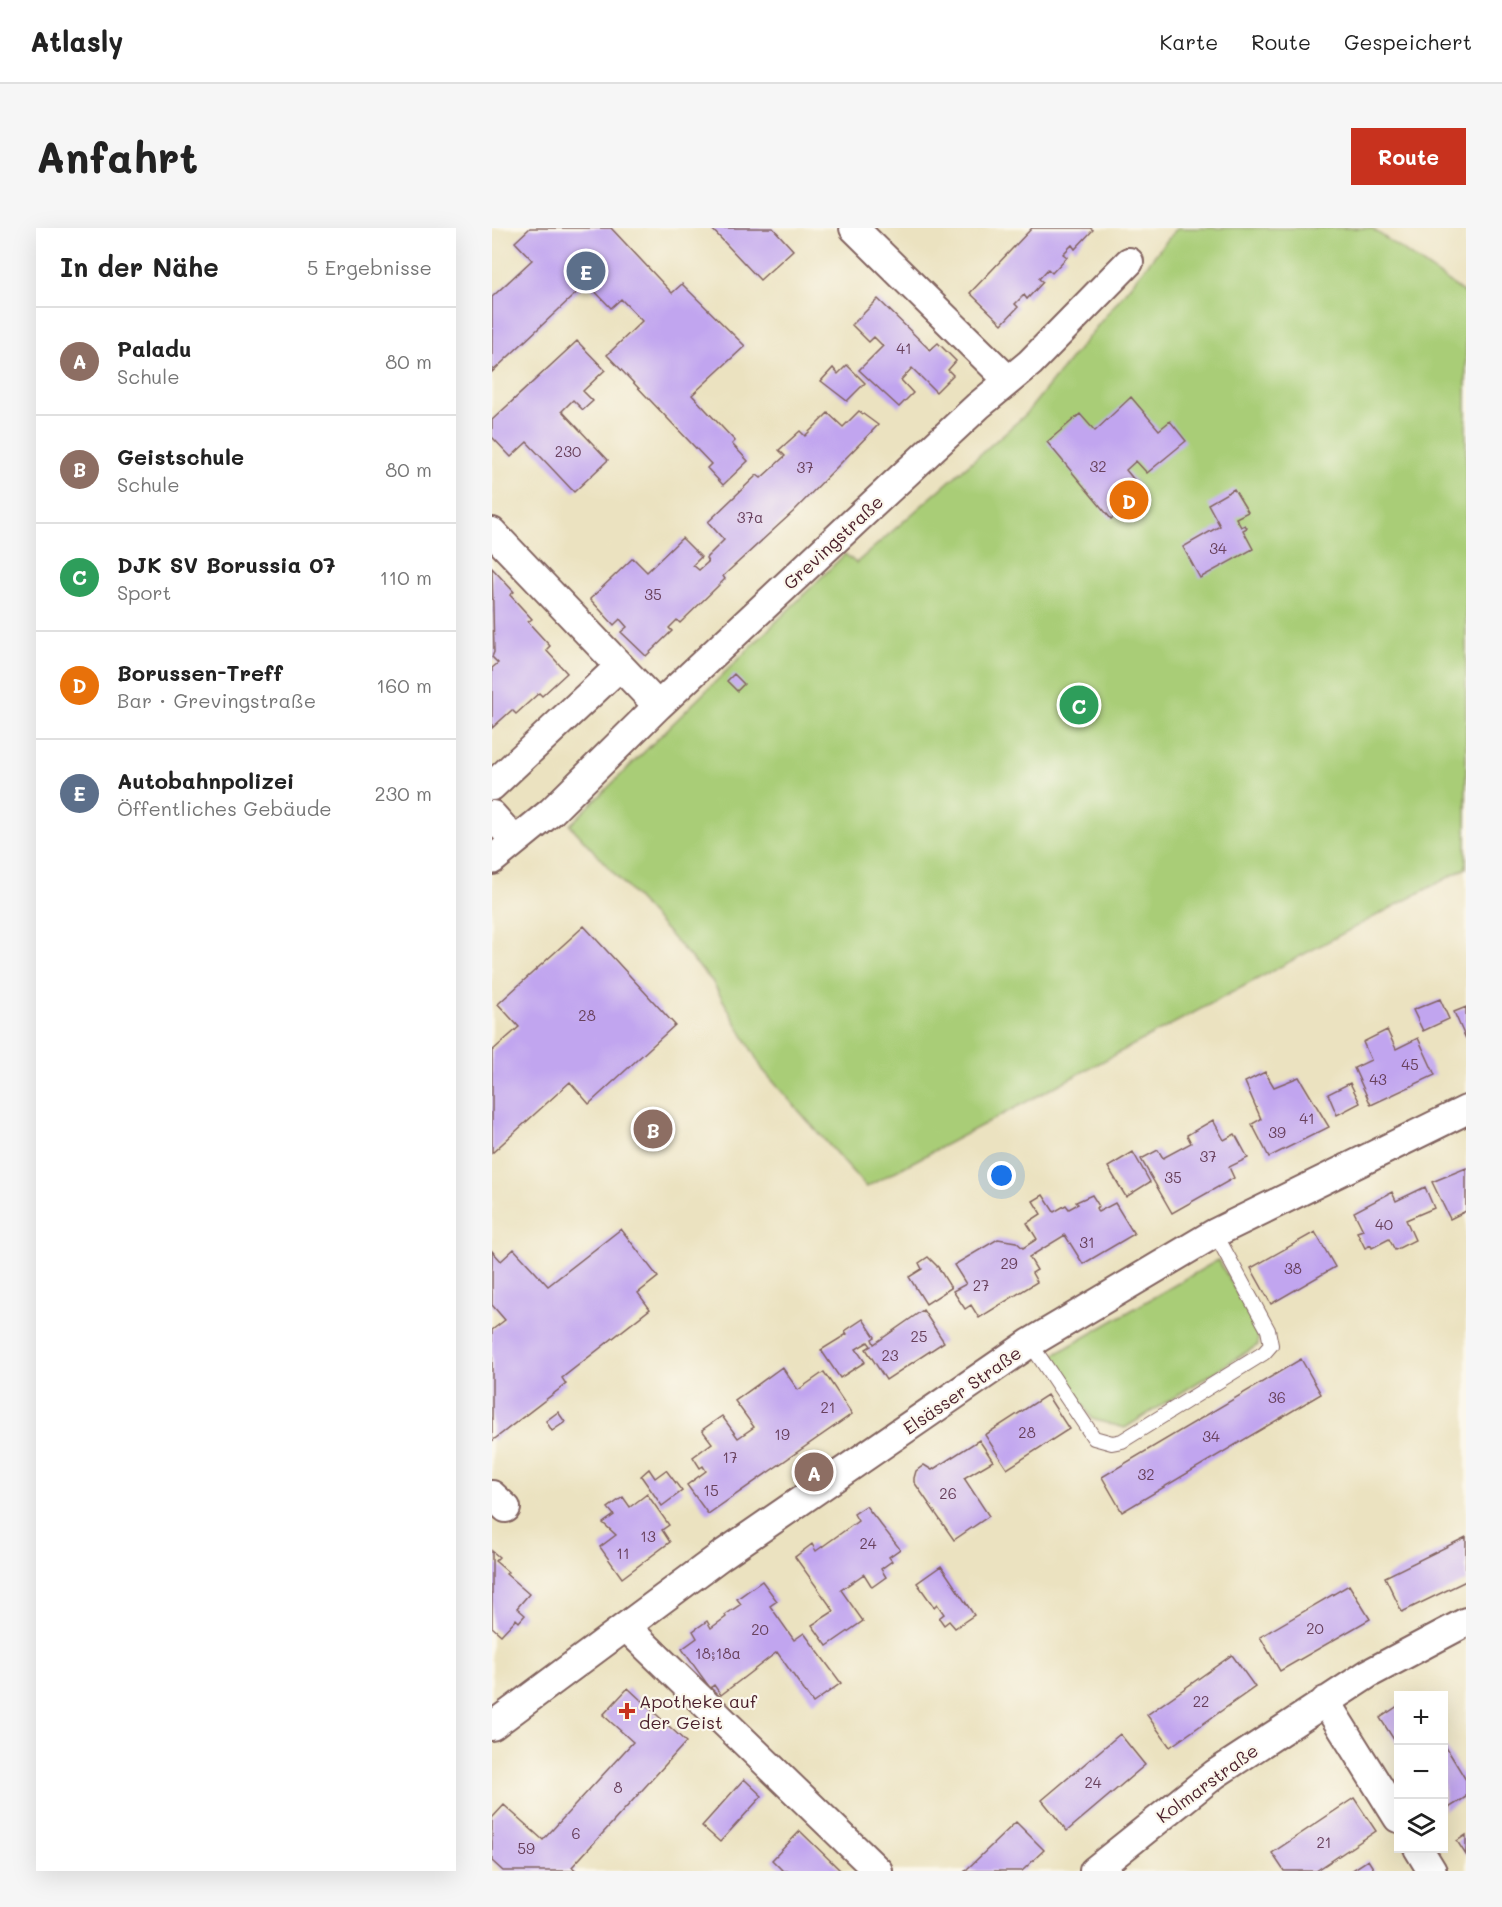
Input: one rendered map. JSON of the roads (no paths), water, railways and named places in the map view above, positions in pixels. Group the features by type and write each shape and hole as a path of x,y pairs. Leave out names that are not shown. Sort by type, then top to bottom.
{"street":[{"path":"854,228 1008,380"},
{"name":"Grevingstraße","path":"492,860 551,812 658,706 1008,380 1030,363 1129,262"},
{"path":"492,532 658,706"},
{"path":"492,786 620,666"},
{"path":"492,815 515,841"},
{"name":"Elsässer Straße","path":"492,1726 722,1555 1030,1342 1215,1233 1466,1110"},
{"name":"Kolmarstraße","path":"1094,1871 1215,1774 1368,1674 1466,1622"},
{"path":"626,1628 878,1871"},
{"path":"1325,1701 1394,1812"},
{"path":"1421,1853 1432,1871"}],"lane":[{"path":"1030,1342 1094,1438 1112,1443 1122,1441 1264,1353 1270,1345 1268,1330 1215,1233"}],"place":[{"name":"Autobahnpolizei","path":"586,271"},
{"name":"Borussen-Treff","path":"1129,500"},
{"name":"DJK SV Borussia 07","path":"1079,705"},
{"name":"Geistschule","path":"653,1129"},
{"name":"Paladu","path":"814,1472"},
{"name":"Apotheke auf der Geist","path":"627,1711"}]}
